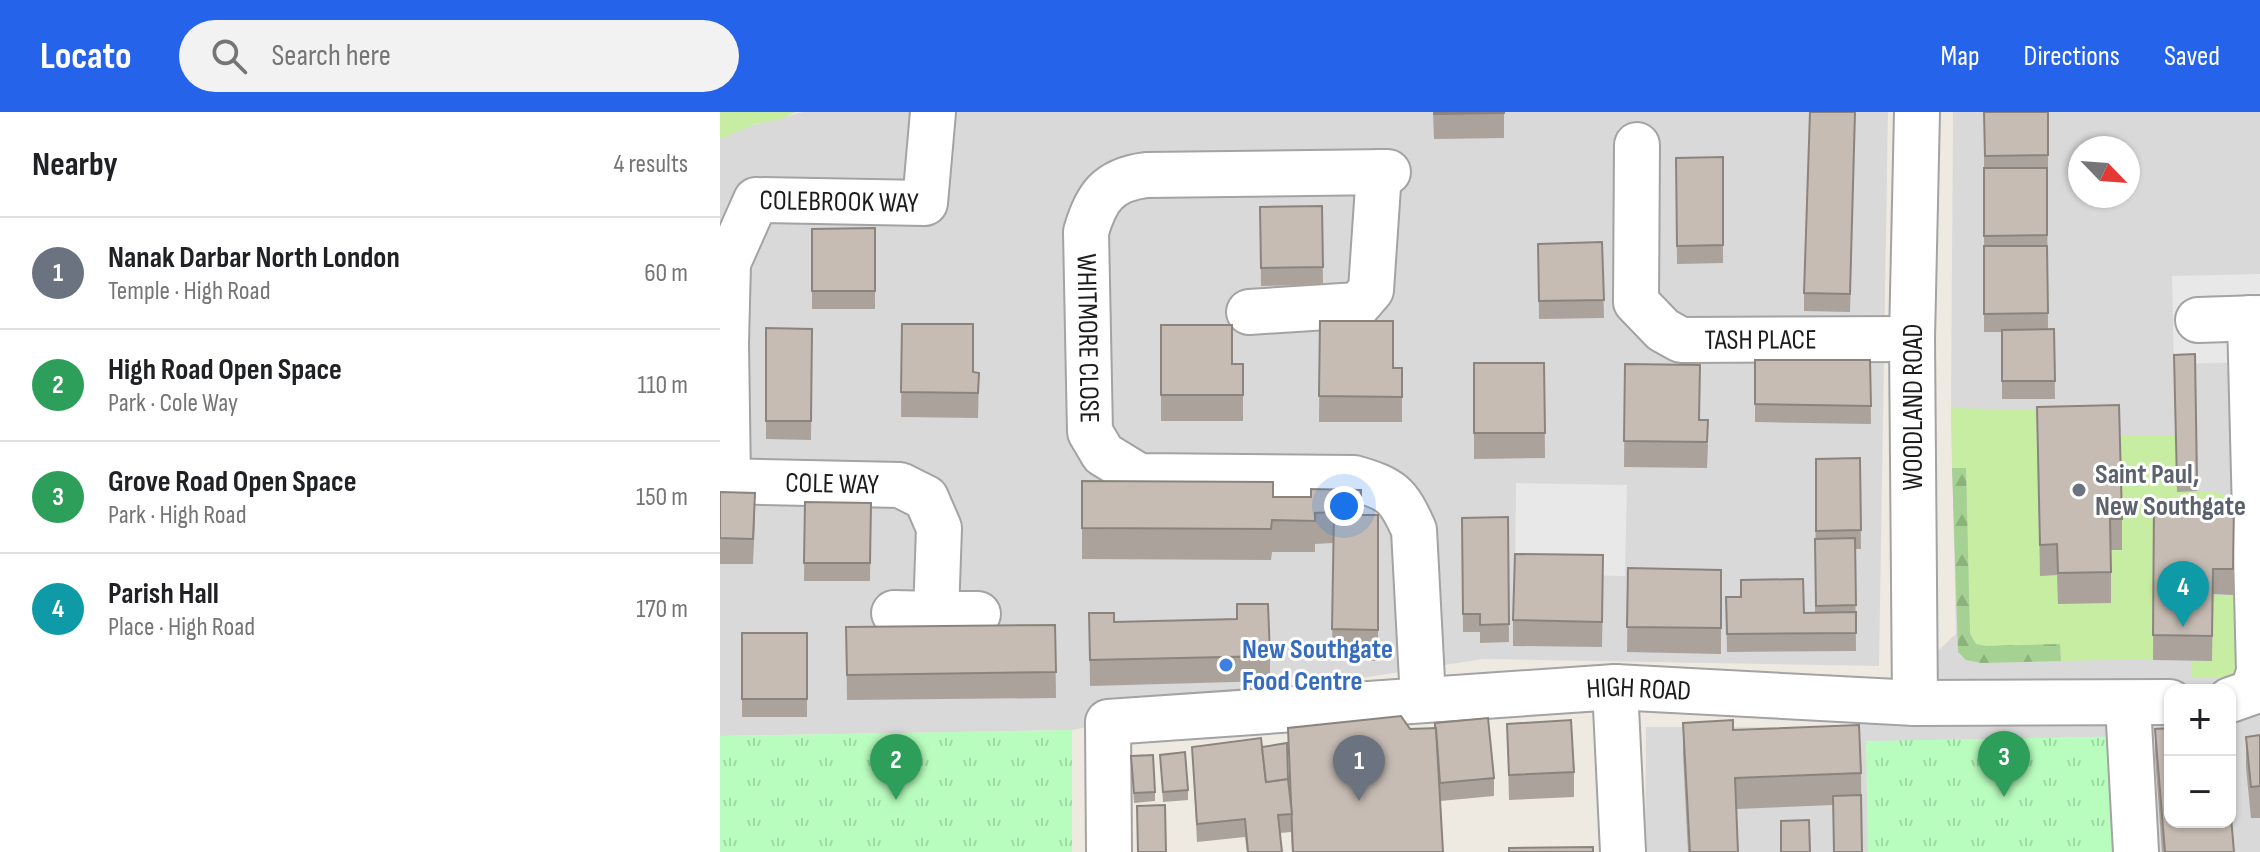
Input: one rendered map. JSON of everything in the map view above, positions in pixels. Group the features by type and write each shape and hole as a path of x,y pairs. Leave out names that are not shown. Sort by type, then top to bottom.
{"street":[{"name":"COLEBROOK WAY","path":"724,481 728,263 756,200 925,203 933,112"},
{"name":"WOODLAND ROAD","path":"1915,703 1912,339 1917,112"},
{"name":"TASH PLACE","path":"1637,145 1636,302 1663,330 1681,340 1912,339"},
{"name":"WHITMORE CLOSE","path":"1249,312 1358,305 1371,290 1383,172 1146,175 1131,177 1109,188 1094,205 1086,232 1090,432 1103,454 1139,476 1354,478 1384,486 1403,506 1414,530 1423,699"},
{"path":"2198,320 2255,318 2259,671 2253,692 2236,698"},
{"name":"COLE WAY","path":"724,481 900,485 926,498 939,528 936,613"},
{"name":"HIGH ROAD","path":"1109,852 1108,722 1615,687 1915,703 2149,703"},
{"path":"1615,687 1623,852"},
{"path":"2136,852 2149,703"}],"shaded area":[{"path":"803,112 1888,112 1879,666 1483,659 1266,693 1072,730 720,736 720,134"},
{"path":"1953,112 2260,112 2260,852 1645,852 1646,727 1855,727 1956,634 1951,408"},
{"path":"2260,274 2260,362 2174,364 2172,276"},
{"path":"1516,483 1627,485 1625,576 1515,574"}],"green space":[{"path":"720,112 795,112 720,139"},
{"path":"1951,408 2036,410 2040,575 2110,550 2122,549 2119,436 2176,435 2177,492 2219,493 2241,506 2248,677 2192,677 2192,661 2212,660 2213,595 2233,595 2234,529 2153,659 2061,661 2060,645 1976,644 1970,634 1966,468 1952,468"},
{"path":"1952,468 1966,468 1970,634 1976,644 1986,646 2060,644 2061,661 1981,663 1966,660 1958,652"},
{"path":"1072,730 1072,852 720,852 720,736"},
{"path":"2139,736 2141,852 1868,852 1866,741"}],"building":[{"path":"1504,112 1504,113 1434,114"},
{"path":"1810,112 1855,112 1850,294 1804,293"},
{"path":"1984,112 2048,112 2048,155 1985,156"},
{"path":"1723,157 1723,245 1677,246 1676,158"},
{"path":"1984,168 2047,168 2047,235 1984,236"},
{"path":"1322,206 1323,267 1261,268 1260,207"},
{"path":"875,228 875,291 812,291 812,229"},
{"path":"1602,242 1604,300 1539,301 1538,244"},
{"path":"1984,246 2047,246 2048,313 1984,314"},
{"path":"1320,321 1393,321 1393,368 1402,368 1402,397 1319,396"},
{"path":"902,324 973,324 973,372 979,373 978,393 901,392"},
{"path":"1161,325 1232,325 1232,364 1243,364 1243,395 1161,395"},
{"path":"766,328 812,329 811,421 766,421"},
{"path":"2054,329 2055,381 2002,381 2002,330"},
{"path":"2195,354 2197,482 2177,482 2174,355"},
{"path":"1755,360 1870,360 1871,406 1755,404"},
{"path":"1474,363 1544,363 1545,433 1474,433"},
{"path":"1625,364 1700,365 1699,420 1708,420 1707,442 1624,441"},
{"name":"Saint Paul, New Southgate","path":"2119,405 2122,519 2110,519 2111,572 2058,573 2057,544 2040,545 2037,407"},
{"path":"1860,458 1861,530 1816,531 1816,459"},
{"path":"1082,481 1273,482 1273,497 1311,497 1311,489 1361,490 1361,515 1378,515 1378,630 1332,629 1334,512 1315,513 1315,521 1272,520 1271,529 1082,528"},
{"path":"720,492 755,493 753,539 720,538"},
{"path":"805,502 871,503 870,563 804,563"},
{"path":"2154,503 2234,504 2233,569 2213,569 2212,636 2153,635"},
{"path":"1508,517 1509,624 1480,625 1480,614 1463,614 1462,518"},
{"path":"1855,538 1856,605 1816,606 1815,539"},
{"path":"1515,554 1603,555 1602,622 1513,620"},
{"path":"1628,568 1721,570 1721,628 1627,627"},
{"path":"1803,579 1804,613 1856,612 1856,633 1727,634 1726,597 1741,597 1741,580"},
{"path":"1237,604 1268,604 1270,656 1090,660 1089,613 1114,613 1114,622 1237,619"},
{"path":"1055,625 1056,672 847,675 846,627"},
{"path":"742,633 807,633 807,699 742,699"},
{"path":"1401,716 1410,729 1436,728 1443,852 1293,852 1288,728"},
{"path":"1488,718 1494,778 1440,783 1435,723"},
{"path":"1571,720 1574,772 1509,775 1507,724"},
{"path":"1733,720 1733,730 1859,725 1861,773 1735,778 1738,852 1690,852 1683,723"},
{"path":"2164,728 2164,828 2232,828 2234,852 2165,852 2155,729"},
{"path":"2260,735 2260,786 2251,787 2246,737"},
{"path":"1261,738 1266,782 1288,779 1292,814 1278,815 1282,852 1248,852 1245,819 1197,824 1192,747"},
{"path":"1287,743 1288,779 1266,782 1262,747"},
{"path":"1185,752 1188,790 1163,792 1160,755"},
{"path":"1153,755 1155,792 1134,793 1131,756"},
{"path":"1861,795 1862,852 1834,852 1833,796"},
{"path":"1165,805 1166,852 1138,852 1137,806"},
{"path":"1809,820 1810,852 1781,852 1781,821"},
{"path":"1593,847 1593,852 1509,852 1509,848"}],"place":[{"name":"Saint Paul, New Southgate","path":"2079,490"},
{"name":"Parish Hall","path":"2183,627"},
{"name":"New Southgate Food Centre","path":"1226,665"},
{"name":"Grove Road Open Space","path":"2004,797"},
{"name":"High Road Open Space","path":"896,800"},
{"name":"Nanak Darbar North London","path":"1359,801"}]}
